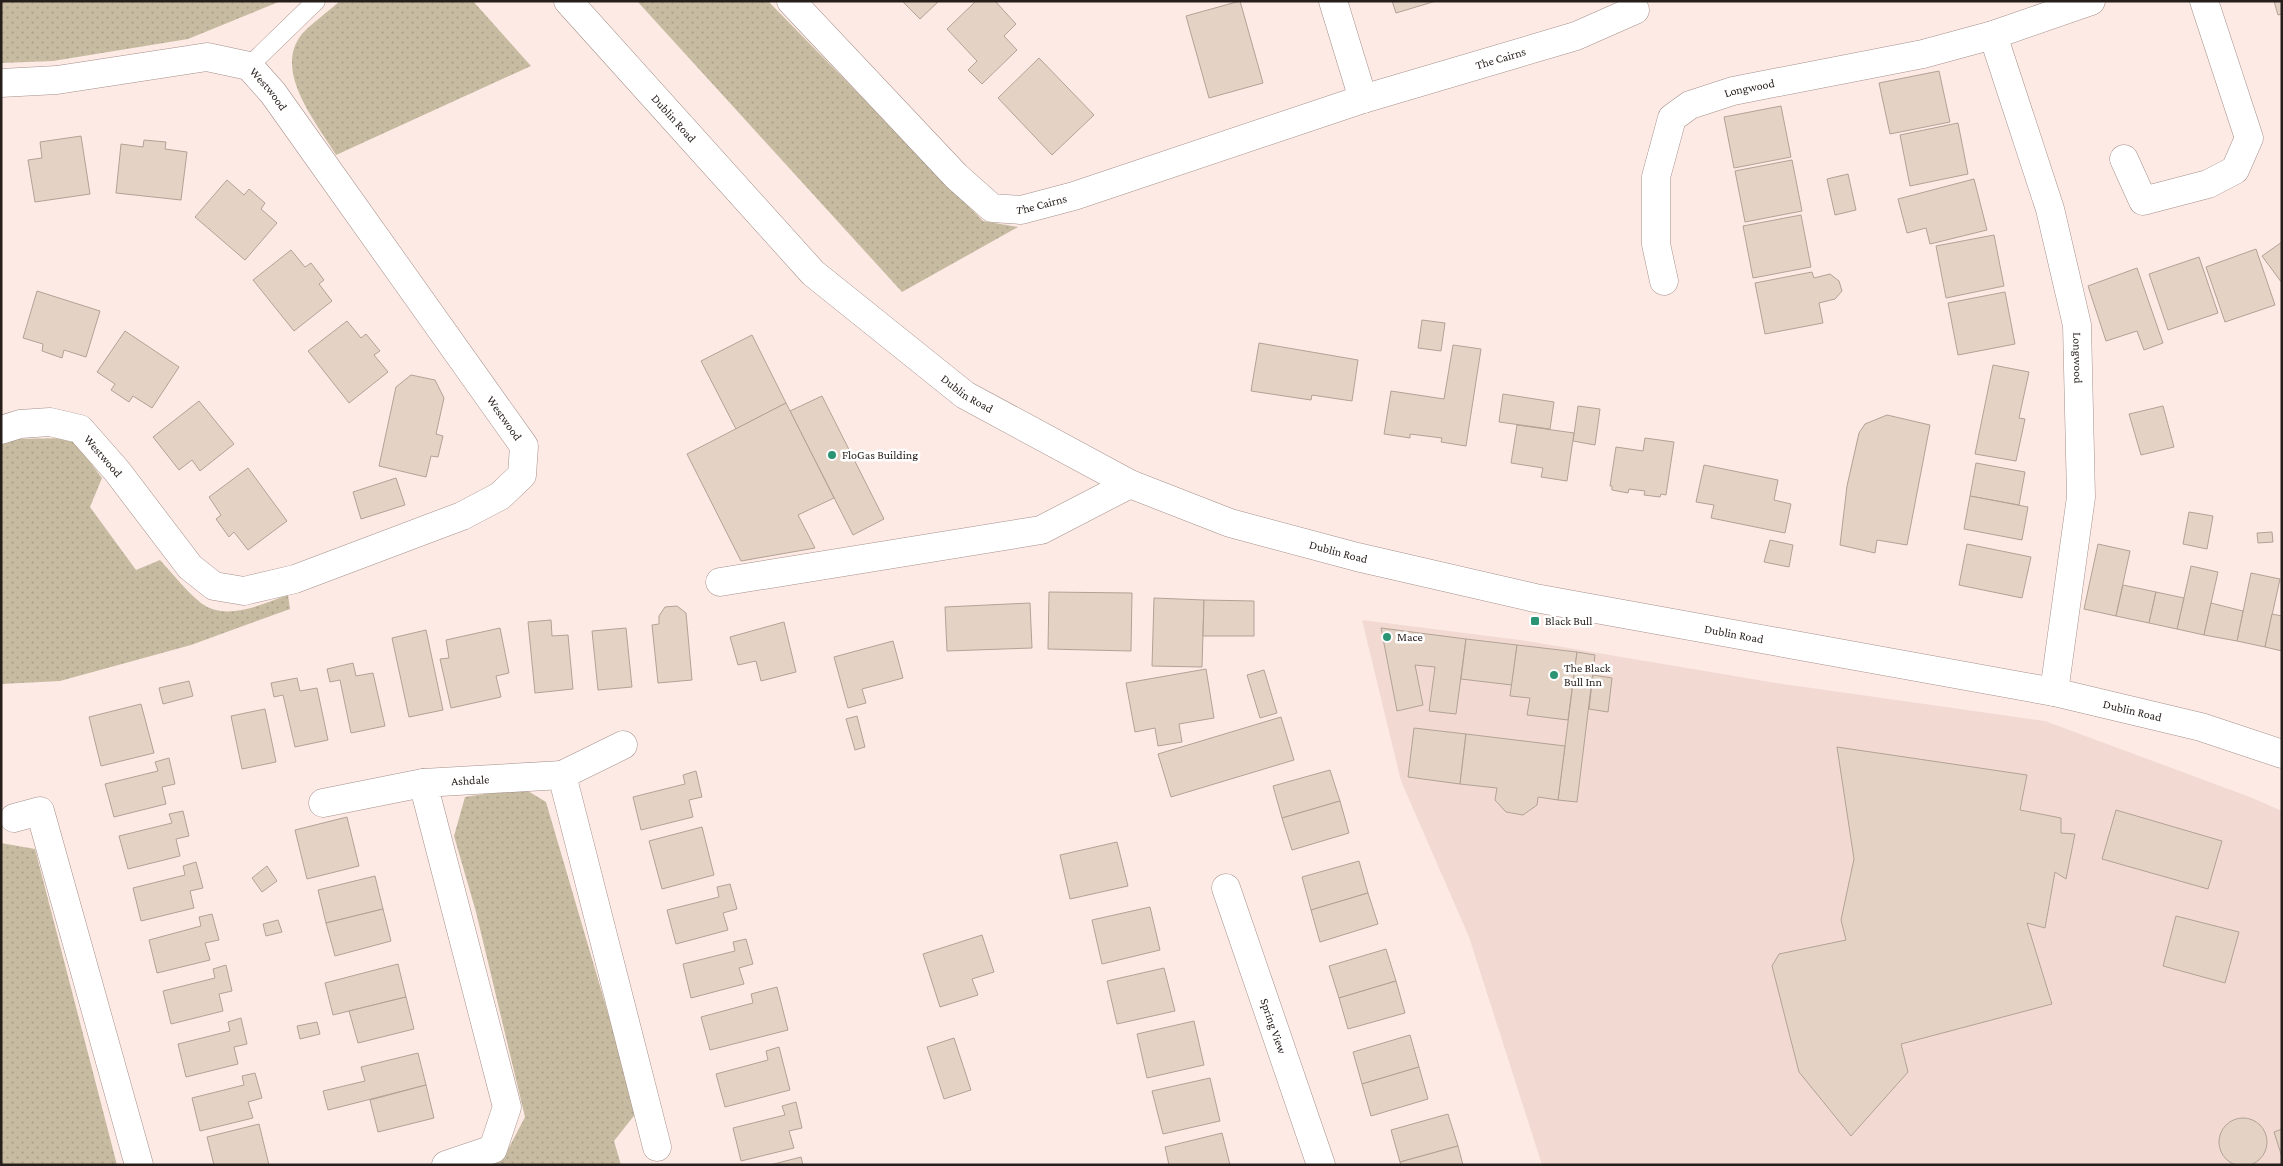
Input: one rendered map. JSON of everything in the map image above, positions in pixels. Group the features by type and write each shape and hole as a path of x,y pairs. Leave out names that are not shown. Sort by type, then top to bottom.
{"street":[{"name":"Dublin Road","path":"568,1 813,273 965,396 1130,484 1230,523 1357,558 1535,598 2054,692 2201,727 2282,754"},
{"name":"The Cairns","path":"791,1 956,176 992,208 1020,210 1074,196 1363,99 1576,36 1635,10"},
{"path":"1332,1 1363,99"},
{"name":"Longwood","path":"1664,281 1656,244 1656,177 1672,118 1690,105 1734,91 1923,54 1992,34 2091,1"},
{"path":"2124,159 2143,201 2208,184 2235,170 2249,138 2204,1"},
{"name":"Longwood","path":"1992,34 2050,209 2077,325 2081,496 2054,692"},
{"name":"Westwood","path":"1,83 57,80 208,57 249,66 274,93 524,446 522,474 500,496 462,516 295,579 244,591 214,586 190,567 117,471 80,429 50,422 20,424 1,430"},
{"path":"720,582 1041,530 1130,484"},
{"path":"623,745 562,775 656,1147"},
{"name":"Ashdale","path":"323,803 423,783 562,775"},
{"path":"423,783 507,1107 494,1149 446,1165"},
{"path":"14,818 40,811 139,1165"},
{"name":"Spring View","path":"1226,888 1321,1165"}],"lane":[{"path":"249,66 316,1"}],"shaded area":[{"path":"1,1 281,1 188,39 53,61 1,63"},
{"path":"340,1 473,1 531,66 336,155 301,96 292,64 294,49 302,34"},
{"path":"637,1 768,1 983,221 1018,227 902,292"},
{"path":"72,438 102,478 90,507 136,570 160,560 201,603 221,611 244,610 288,595 290,609 191,645 60,681 1,684 1,443 7,439"},
{"path":"1362,620 1527,641 1776,683 2045,721 2250,797 2282,811 2282,1165 1542,1165 1469,937 1401,781"},
{"path":"523,788 546,802 637,1112 614,1141 621,1165 483,1165 504,1157 525,1117 476,912 454,836 465,797"},
{"path":"1,843 35,849 117,1165 1,1165"}],"building":[{"path":"902,1 939,1 920,19"},
{"path":"976,1 995,1 1016,24 1004,36 1017,50 982,84 968,70 977,61 947,29"},
{"path":"1240,1 1263,83 1209,98 1186,16"},
{"path":"1392,1 1436,1 1396,13"},
{"path":"2274,1 2282,1 2282,14 2278,15"},
{"path":"1039,58 1094,115 1052,155 998,98"},
{"path":"1939,71 1950,122 1890,134 1879,83"},
{"path":"1781,106 1791,157 1734,168 1724,117"},
{"path":"1958,123 1968,174 1910,186 1900,135"},
{"path":"81,136 90,194 35,202 28,160 42,158 40,142"},
{"path":"144,140 166,142 165,149 187,152 181,200 116,193 121,144 143,147"},
{"path":"1792,160 1802,211 1745,222 1735,171"},
{"path":"1848,174 1856,210 1835,215 1827,179"},
{"path":"1974,179 1987,230 1930,244 1926,228 1907,233 1898,199"},
{"path":"227,180 244,195 249,189 265,203 261,209 277,223 245,260 195,217"},
{"path":"1801,215 1811,267 1753,278 1743,226"},
{"path":"1994,235 2004,286 1946,298 1936,246"},
{"path":"2282,242 2282,283 2262,256"},
{"path":"2256,249 2275,305 2225,322 2206,267"},
{"path":"291,250 305,267 311,263 324,280 319,284 332,301 294,331 253,280"},
{"path":"2199,257 2218,313 2168,330 2149,274"},
{"path":"2137,268 2163,343 2144,350 2137,331 2106,341 2088,286"},
{"path":"1812,272 1814,278 1830,274 1839,281 1842,291 1835,299 1819,303 1823,323 1765,334 1755,283"},
{"path":"37,291 100,311 86,357 64,350 62,358 42,351 43,344 23,338"},
{"path":"2005,292 2015,344 1958,355 1948,303"},
{"path":"1422,320 1445,323 1441,351 1418,348"},
{"path":"347,321 361,338 366,334 380,351 374,355 388,372 349,403 308,351"},
{"path":"125,331 179,367 152,408 133,396 129,402 111,390 115,384 97,372"},
{"path":"752,335 786,403 736,429 701,361"},
{"path":"1259,343 1358,360 1352,401 1312,395 1311,400 1251,391"},
{"path":"1453,345 1481,349 1466,446 1441,442 1442,438 1410,434 1410,438 1384,434 1391,391 1444,399"},
{"path":"1993,365 2029,372 2019,418 2025,419 2016,461 1975,454"},
{"path":"411,375 435,380 444,398 436,434 443,436 438,457 431,456 426,477 379,466 396,387"},
{"path":"1503,394 1554,402 1550,429 1499,422"},
{"name":"FloGas Building","path":"822,396 884,519 853,535 790,411"},
{"path":"199,401 234,444 200,471 192,460 179,470 153,437"},
{"path":"786,403 834,498 798,515 815,548 741,561 687,454"},
{"path":"1578,406 1600,409 1595,445 1573,441"},
{"path":"2163,406 2174,447 2141,455 2129,414"},
{"path":"1887,415 1930,425 1907,545 1877,540 1875,553 1840,545 1847,486 1859,433 1865,424"},
{"path":"1517,425 1574,433 1567,481 1541,477 1543,468 1511,463"},
{"path":"1645,438 1674,442 1666,495 1661,494 1660,497 1644,495 1645,491 1629,489 1628,493 1612,490 1612,486 1610,486 1616,447 1643,451"},
{"path":"1976,463 2025,472 2019,505 1970,496"},
{"path":"1704,465 1778,480 1774,500 1791,504 1785,533 1711,518 1714,505 1696,502"},
{"path":"248,468 287,521 248,550 234,532 229,537 216,519 221,515 209,497"},
{"path":"396,478 405,505 361,519 353,492"},
{"path":"1970,496 2028,507 2022,540 1964,529"},
{"path":"2189,512 2213,516 2207,549 2183,544"},
{"path":"2272,532 2273,542 2258,543 2257,533"},
{"path":"1770,540 1793,545 1789,567 1764,562"},
{"path":"1967,544 2031,557 2022,598 1959,585"},
{"path":"2098,544 2130,551 2116,616 2084,609"},
{"path":"2191,566 2218,572 2204,635 2177,629"},
{"path":"2251,573 2280,579 2265,647 2237,641"},
{"path":"2123,585 2156,592 2149,623 2116,616"},
{"path":"1049,592 1132,593 1131,651 1048,649"},
{"path":"2156,592 2184,598 2177,629 2149,623"},
{"path":"1154,598 1204,600 1202,667 1152,666"},
{"path":"1204,600 1254,601 1254,636 1203,636"},
{"path":"1030,603 1032,648 947,651 945,607"},
{"path":"2211,603 2243,611 2237,641 2204,635"},
{"path":"677,606 686,613 692,680 658,683 652,625 659,624 659,616 665,607"},
{"path":"2272,614 2282,616 2282,651 2265,647"},
{"path":"551,620 552,636 568,635 573,689 535,693 528,622"},
{"path":"784,622 796,672 761,681 756,661 738,665 730,637"},
{"path":"500,628 509,673 496,676 501,697 451,708 440,659 449,658 446,640"},
{"path":"626,628 632,687 598,690 592,631"},
{"path":"1381,628 1466,639 1456,714 1429,711 1435,667 1415,665 1423,705 1397,711"},
{"path":"426,630 443,710 409,717 392,638"},
{"path":"1466,639 1517,645 1512,685 1461,679"},
{"path":"893,641 903,678 862,689 866,703 848,708 834,657"},
{"path":"1517,645 1577,652 1568,720 1527,715 1530,698 1510,696"},
{"path":"1577,652 1595,655 1577,802 1558,800"},
{"path":"353,663 356,676 373,673 385,726 351,733 340,680 330,682 327,669"},
{"path":"1206,669 1214,718 1179,724 1182,742 1158,746 1155,728 1135,732 1126,683"},
{"path":"1264,670 1277,713 1260,718 1247,675"},
{"path":"1593,675 1612,678 1608,712 1589,709"},
{"path":"297,678 300,691 317,688 328,740 295,747 283,695 274,697 271,683"},
{"path":"189,681 193,696 163,704 159,688"},
{"path":"141,704 154,753 101,766 89,717"},
{"path":"265,709 276,762 242,769 231,716"},
{"path":"857,716 865,747 855,750 846,719"},
{"path":"1281,717 1294,760 1171,797 1158,754"},
{"path":"1414,728 1466,734 1460,784 1408,777"},
{"path":"1466,734 1565,746 1558,800 1538,797 1537,805 1523,815 1506,812 1495,800 1497,788 1460,784"},
{"path":"1837,747 2027,775 2020,810 2061,818 2061,833 2075,834 2066,879 2055,872 2045,928 2027,923 2052,1004 1901,1044 1908,1072 1851,1136 1799,1072 1772,966 1779,954 1846,940 1841,920 1854,859"},
{"path":"169,758 175,784 162,787 166,804 114,817 105,784 158,771 155,762"},
{"path":"1330,770 1340,801 1282,818 1273,786"},
{"path":"696,771 702,797 689,800 693,817 641,830 633,797 685,784 683,775"},
{"path":"1340,801 1349,833 1292,850 1282,818"},
{"path":"2116,810 2222,841 2208,889 2102,859"},
{"path":"183,811 189,836 176,839 180,856 128,869 119,836 172,823 169,814"},
{"path":"347,817 359,866 307,879 295,830"},
{"path":"702,827 714,875 662,889 649,841"},
{"path":"1117,842 1128,886 1070,899 1060,855"},
{"path":"1359,861 1368,893 1311,910 1302,877"},
{"path":"196,862 203,888 190,891 194,908 141,921 133,888 185,875 183,866"},
{"path":"267,866 277,881 262,892 252,878"},
{"path":"375,876 383,909 326,923 318,890"},
{"path":"730,884 737,909 723,913 728,930 676,944 667,910 719,897 717,887"},
{"path":"1368,893 1378,924 1320,942 1311,910"},
{"path":"1150,907 1160,950 1102,964 1092,920"},
{"path":"383,909 391,941 335,956 326,923"},
{"path":"212,914 219,940 205,943 210,960 157,973 149,940 201,926 199,917"},
{"path":"2176,916 2239,932 2225,983 2163,966"},
{"path":"278,920 282,932 266,936 263,924"},
{"path":"982,935 994,972 972,979 978,995 940,1007 923,954"},
{"path":"746,939 753,964 739,968 744,984 691,998 683,964 735,951 733,942"},
{"path":"1386,949 1396,981 1339,998 1329,966"},
{"path":"398,964 406,997 333,1015 325,983"},
{"path":"226,965 232,991 219,994 223,1011 171,1024 163,991 215,978 213,969"},
{"path":"1164,968 1175,1011 1117,1024 1107,981"},
{"path":"1396,981 1405,1013 1348,1029 1339,998"},
{"path":"777,987 788,1030 710,1050 701,1017 753,1003 751,994"},
{"path":"406,997 414,1029 358,1043 349,1011"},
{"path":"241,1018 247,1044 234,1047 238,1064 186,1077 178,1044 230,1031 228,1022"},
{"path":"1194,1021 1204,1065 1147,1078 1137,1034"},
{"path":"317,1022 320,1034 300,1039 297,1026"},
{"path":"1410,1035 1419,1067 1362,1084 1353,1052"},
{"path":"954,1038 971,1090 944,1099 927,1047"},
{"path":"779,1047 790,1090 725,1107 716,1074 768,1060 766,1051"},
{"path":"418,1053 426,1085 328,1110 323,1091 365,1081 361,1067"},
{"path":"1419,1067 1428,1099 1371,1116 1362,1084"},
{"path":"255,1073 262,1098 248,1102 253,1118 200,1131 192,1098 244,1085 242,1076"},
{"path":"1210,1078 1220,1121 1163,1134 1152,1091"},
{"path":"426,1085 434,1118 378,1132 370,1100"},
{"path":"796,1102 802,1128 789,1131 794,1148 741,1161 733,1128 785,1115 782,1106"},
{"path":"1448,1114 1458,1146 1400,1162 1391,1130"},
{"path":"2243,1118 2252,1120 2260,1125 2265,1133 2267,1142 2265,1151 2260,1159 2252,1164 2243,1166 2234,1164 2226,1159 2221,1151 2219,1142 2221,1133 2226,1125 2234,1120"},
{"path":"259,1124 269,1165 214,1165 207,1137"},
{"path":"2282,1129 2282,1157 2274,1132"},
{"path":"1222,1133 1230,1165 1169,1165 1165,1147"},
{"path":"1458,1146 1463,1165 1401,1165 1400,1162"},
{"path":"801,1157 803,1165 770,1165"}],"place":[{"name":"FloGas Building","path":"832,455"},
{"name":"Black Bull","path":"1535,621"},
{"name":"Mace","path":"1387,637"},
{"name":"The Black Bull Inn","path":"1554,675"}]}
